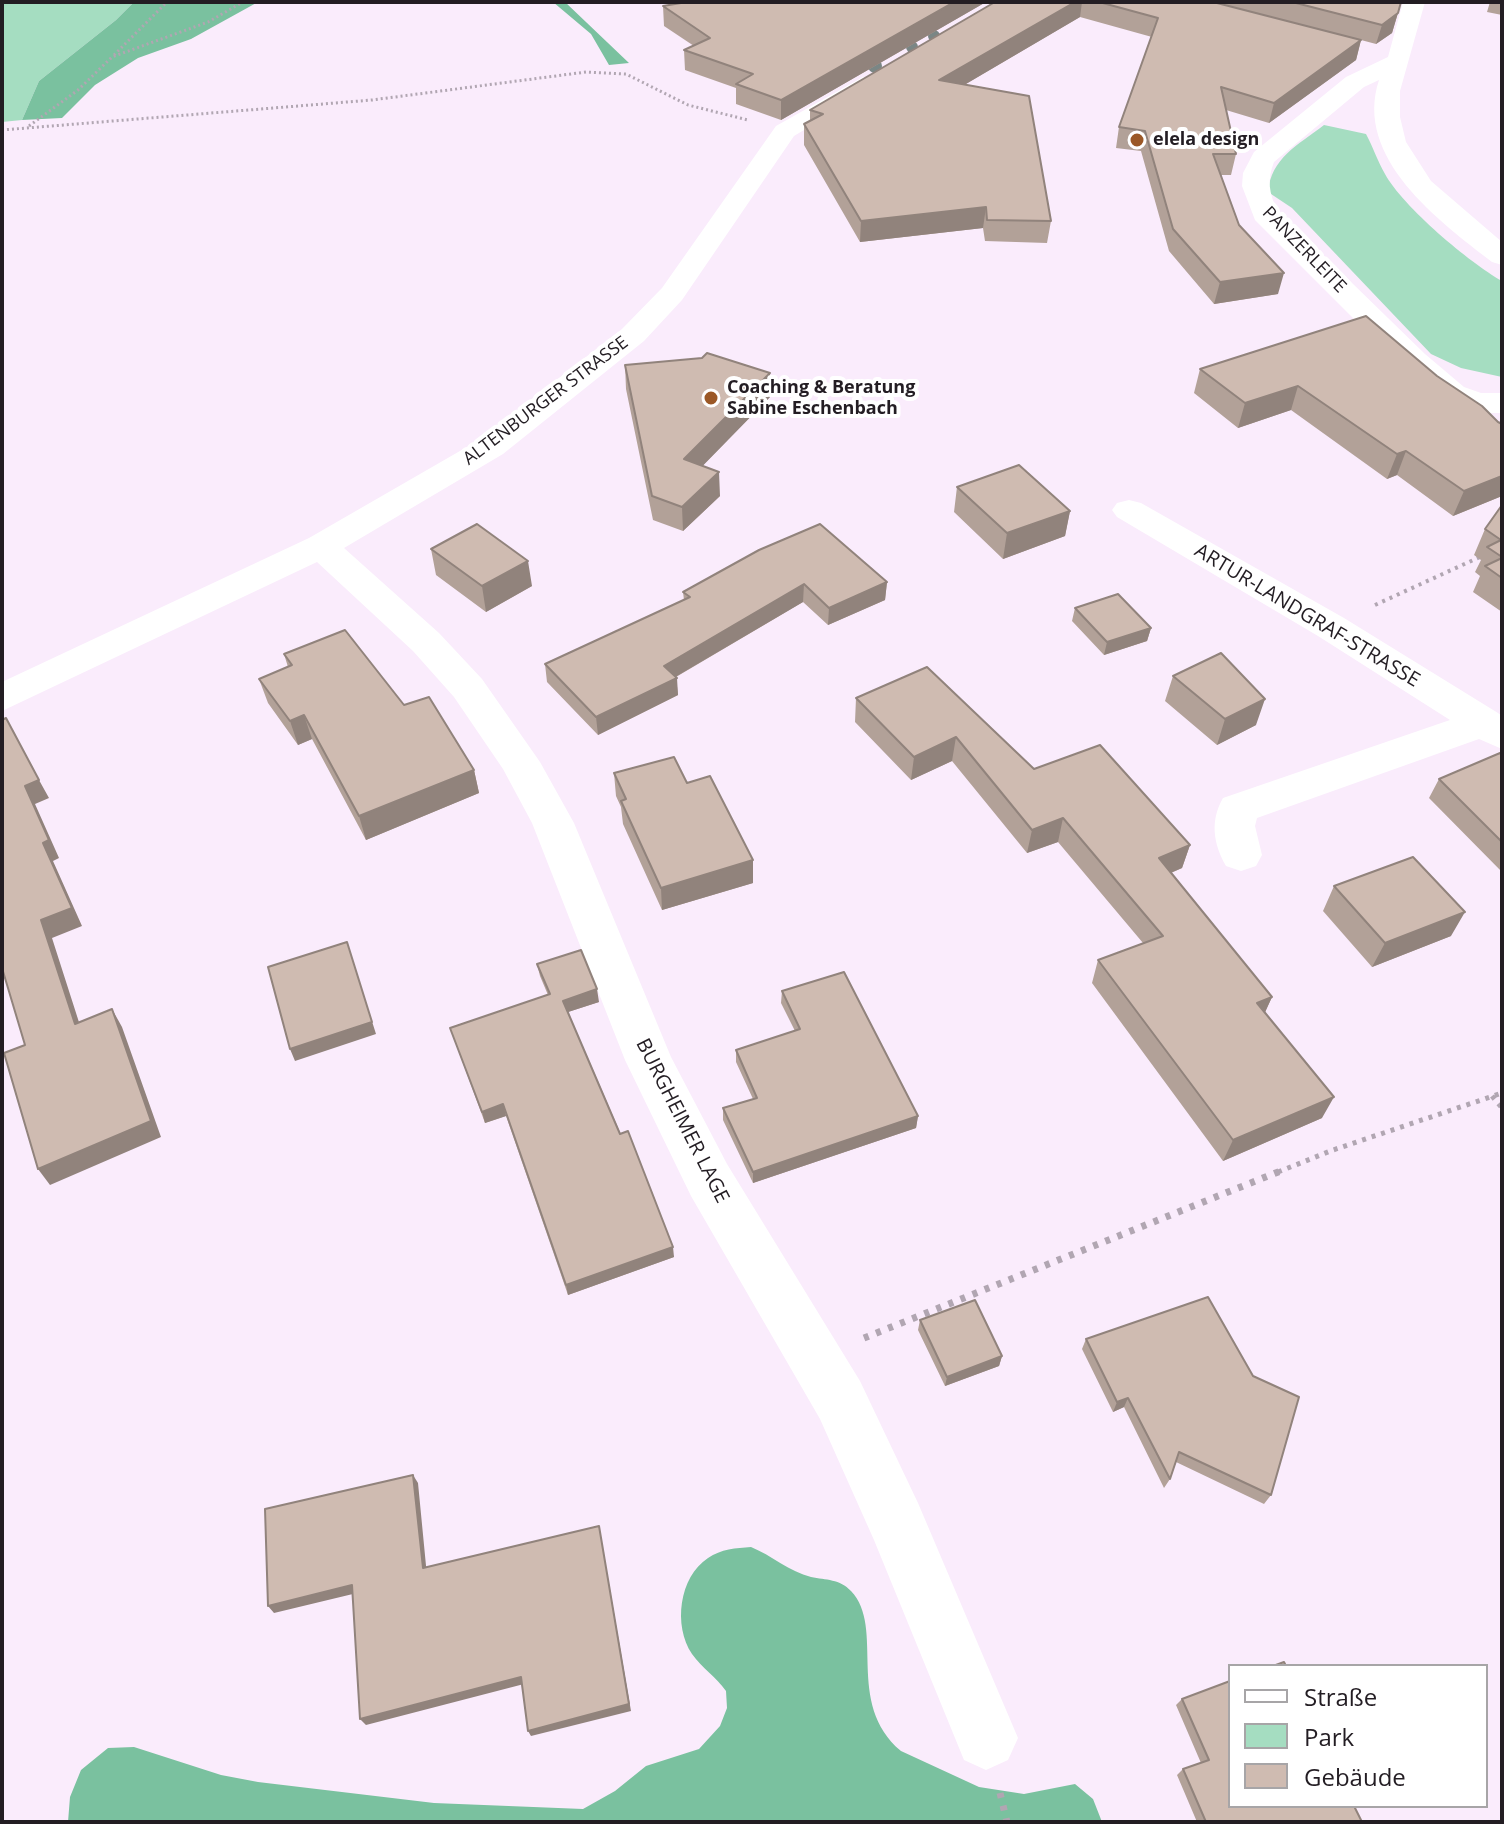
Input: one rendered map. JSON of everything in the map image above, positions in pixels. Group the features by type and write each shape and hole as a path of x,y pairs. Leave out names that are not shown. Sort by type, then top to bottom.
{"street":[{"path":"1414,2 1388,90 1387,109 1397,148 1415,179 1440,206 1502,256"},
{"path":"1359,50 1399,61"},
{"name":"PANZERLEITE","path":"1399,61 1355,82 1263,158 1254,173 1256,196 1265,214 1414,361 1453,394 1491,413"},
{"name":"ALTENBURGER STRASSE","path":"2,698 321,546 481,453 633,335 681,282 785,131 887,70"},
{"name":"ARTUR-LANDGRAF-STRASSE","path":"1129,510 1331,627 1493,729"},
{"name":"BURGHEIMER LAGE","path":"321,546 426,642 468,688 520,762 553,823 649,1060 709,1180 840,1400 897,1524 986,1738"},
{"name":"ARTUR-LANDGRAF-STRASSE","path":"1241,855 1234,826 1238,809 1493,729"}],"path":[{"path":"27,128 78,90 167,2"},
{"path":"112,57 208,22 243,2"},
{"path":"2,130 372,100 552,75 610,72 626,74 688,105 785,131"},
{"path":"1384,601 1489,553"},
{"path":"814,1357 1333,1150 1502,1093"},
{"path":"1492,1096 1502,1108"}],"green space":[{"path":"2,2 134,2 39,81 22,120 2,122"},
{"path":"134,2 258,2 191,39 138,58 95,85 62,118 22,120 39,81"},
{"path":"553,2 565,2 629,63 609,65 591,34"},
{"path":"1324,125 1366,134 1385,174 1406,202 1456,248 1502,281 1502,377 1461,368 1431,354 1292,208 1268,192 1270,180 1280,161"},
{"path":"751,1547 796,1571 837,1582 851,1591 861,1607 866,1625 869,1689 874,1711 884,1732 901,1751 979,1787 1024,1794 1075,1784 1093,1799 1102,1822 68,1822 70,1797 81,1770 108,1748 134,1747 221,1775 258,1782 434,1803 583,1809 615,1791 646,1766 699,1749 720,1726 727,1708 726,1691 696,1659 686,1643 682,1630 682,1603 685,1589 698,1566 723,1551"}],"building":[{"path":"687,2 954,2 781,100 736,84 753,74 684,50 710,38 663,6"},
{"path":"995,2 1075,2 939,80 1029,96 1051,221 987,220 986,207 861,221 804,124 823,114 810,110"},
{"path":"1099,2 1213,2 1361,40 1274,103 1221,87 1236,154 1213,154 1239,225 1284,273 1220,282 1173,229 1145,131 1119,127 1158,18"},
{"path":"1292,2 1401,2 1398,13 1382,25"},
{"path":"1366,316 1437,376 1482,406 1502,424 1502,476 1464,491 1406,451 1397,454 1298,386 1245,403 1200,369"},
{"path":"707,353 770,373 684,459 719,472 682,507 652,496 625,365 702,358"},
{"path":"1019,465 1070,511 1007,533 957,487"},
{"path":"1502,505 1502,557 1487,547 1501,540 1485,529"},
{"path":"477,524 528,561 482,586 431,549"},
{"path":"820,524 887,582 829,608 804,584 664,666 677,678 596,717 545,664 690,597 683,592 759,550"},
{"path":"1502,558 1502,578 1485,566"},
{"path":"1118,594 1151,628 1107,642 1075,608"},
{"path":"345,630 404,705 429,697 474,770 359,816 304,715 290,721 259,679 292,665 284,654"},
{"path":"1221,653 1265,699 1225,719 1173,676"},
{"path":"927,667 1034,769 1100,745 1190,845 1159,858 1272,997 1257,1003 1334,1097 1233,1140 1098,960 1163,936 1063,818 1032,830 956,737 914,757 856,698"},
{"path":"6,718 39,780 25,786 49,840 43,843 72,908 41,920 75,1024 112,1009 151,1121 38,1169 4,1053 25,1045 2,968 2,720"},
{"path":"1500,753 1502,755 1502,842 1439,779"},
{"path":"674,757 687,783 710,776 753,860 661,888 621,801 626,799 614,773"},
{"path":"1413,857 1465,912 1385,943 1334,886"},
{"path":"347,942 372,1022 290,1049 268,967"},
{"path":"581,950 597,989 563,1001 620,1134 628,1131 673,1247 566,1285 503,1104 482,1112 450,1028 550,994 537,964"},
{"path":"844,972 918,1116 753,1172 723,1108 757,1098 736,1050 800,1029 782,991"},
{"path":"1208,1297 1253,1376 1299,1397 1271,1495 1179,1452 1170,1479 1128,1398 1117,1402 1086,1339"},
{"path":"975,1300 1002,1356 947,1377 920,1320"},
{"path":"413,1475 423,1568 599,1526 629,1704 528,1731 521,1677 360,1719 352,1585 268,1606 265,1509"},
{"path":"1228,1682 1228,1808 1355,1808 1362,1822 1206,1822 1183,1769 1209,1760 1182,1699"}],"place":[{"name":"elela design","path":"1137,140"},
{"name":"Coaching & Beratung Sabine Eschenbach","path":"711,398"}]}
